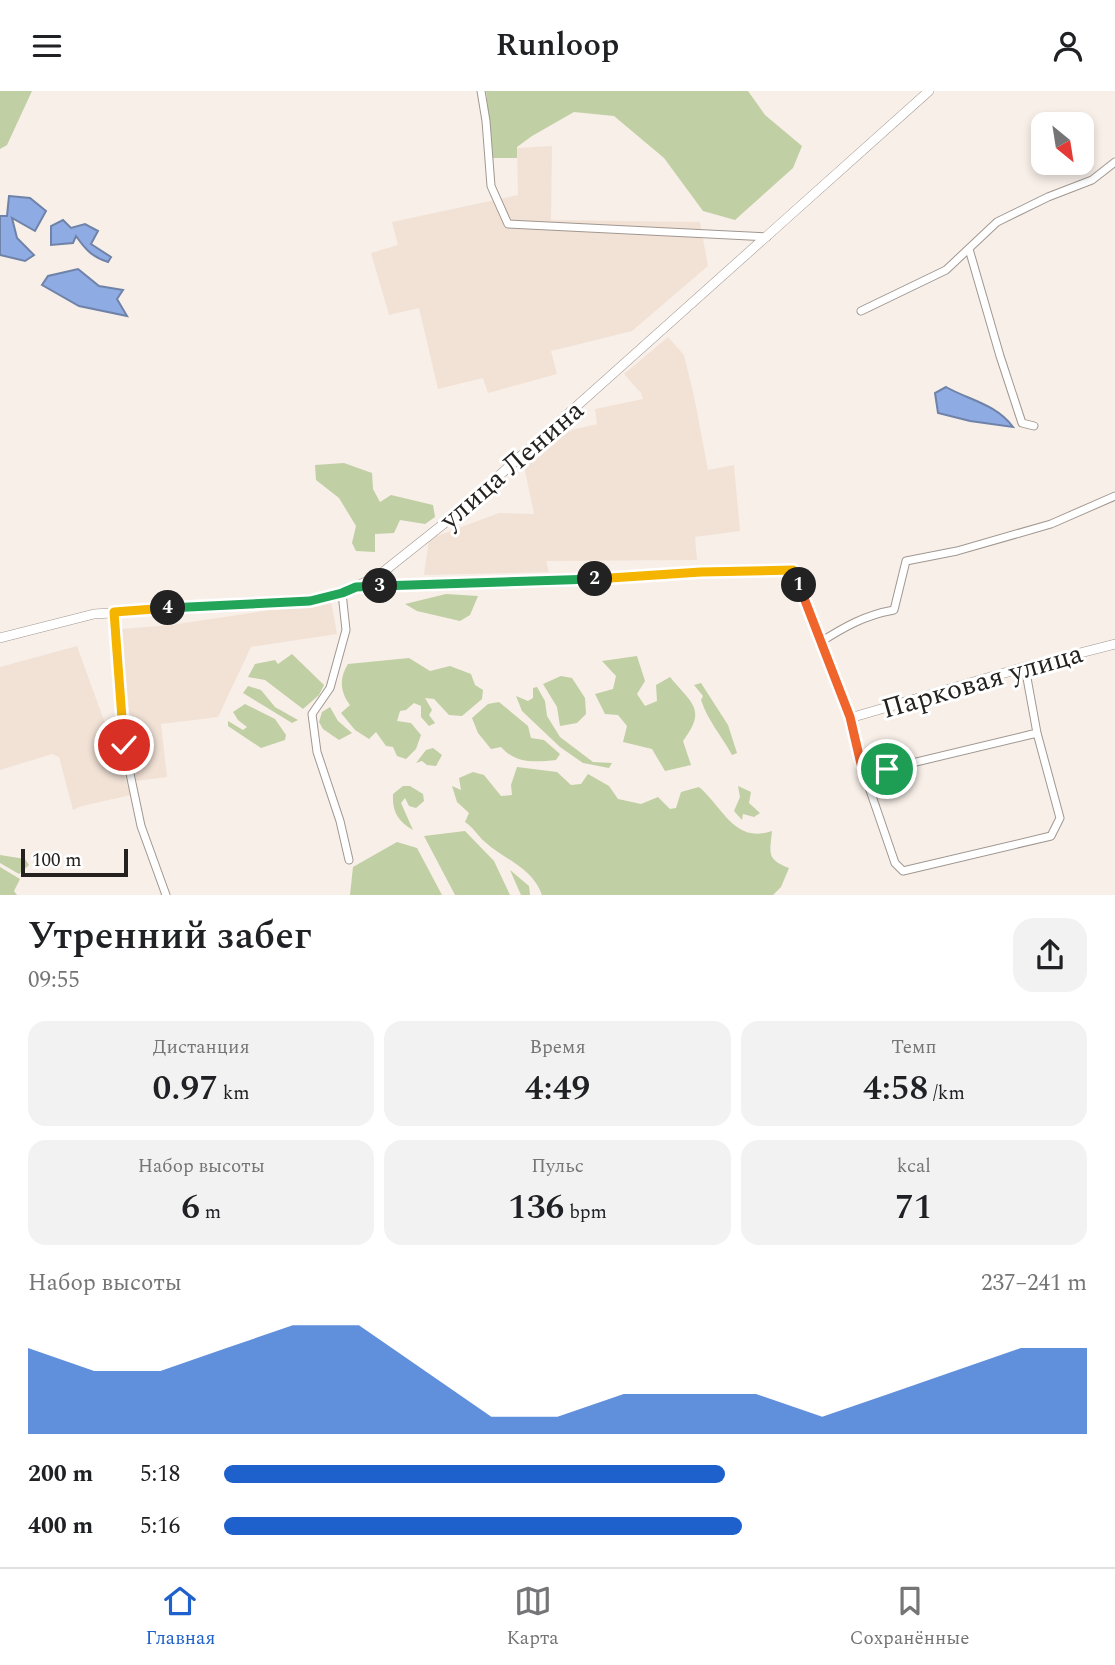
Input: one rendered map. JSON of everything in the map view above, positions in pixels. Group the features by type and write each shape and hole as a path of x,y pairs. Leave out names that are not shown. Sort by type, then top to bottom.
{"street":[{"path":"481,91 491,186 508,224 768,237"},
{"name":"улица Ленина","path":"0,638 94,614 310,601 342,593 378,576 456,514 929,91"},
{"path":"861,311 946,270 997,222 1048,197 1092,180 1115,162"},
{"path":"969,249 1023,423 1034,426"},
{"path":"820,643 869,615 894,610 906,561 957,551 1051,524 1115,496"},
{"path":"356,587 548,582 701,572 793,570 850,717 861,764 895,863 903,871 1051,836 1060,818 1037,733 1025,667"},
{"path":"342,593 346,630 330,688 312,714 317,751 340,821 349,860"},
{"path":"114,612 124,745 141,826 166,895"},
{"name":"Парковая улица","path":"850,717 1115,644"},
{"path":"861,764 887,769 1037,733"}],"shaded area":[{"path":"552,146 551,220 700,222 708,266 632,331 551,351 557,374 488,393 483,378 438,389 419,308 389,315 371,253 398,245 392,222 518,195 517,148"},
{"path":"668,337 684,355 708,470 734,465 740,531 695,537 697,560 546,561 549,572 424,575 429,539 499,513 534,514 524,466 568,431 597,424 595,409 643,399 624,374"},
{"path":"331,601 337,634 251,647 218,717 161,724 167,777 136,781 121,629 171,625"},
{"path":"77,646 131,795 73,810 59,757 52,754 0,770 0,667"}],"green space":[{"path":"0,91 32,91 7,145 0,149"},
{"path":"486,91 748,91 765,115 802,146 793,168 735,220 703,211 664,158 614,116 574,112 517,147 517,158 493,158"},
{"path":"344,463 372,473 373,489 380,502 391,495 433,505 435,517 425,524 400,520 394,533 375,534 375,552 356,551 352,543 356,526 339,498 316,480 315,465"},
{"path":"446,594 478,596 470,615 460,621 417,611 405,604"},
{"path":"292,654 324,685 319,695 303,709 265,680 248,677 255,664 275,660 278,664"},
{"path":"637,656 645,681 637,694 645,706 657,701 656,685 670,677 694,707 694,721 683,741 691,765 665,771 652,749 623,742 627,726 618,715 605,714 595,694 613,689 616,676 602,661"},
{"path":"409,658 430,671 450,666 471,674 475,685 483,690 482,699 462,716 449,715 434,699 425,698 432,710 429,715 435,723 429,726 421,717 421,706 414,703 406,710 400,711 397,721 411,723 421,735 416,749 406,759 397,756 393,747 386,746 376,732 369,739 355,730 341,713 350,705 342,685 348,664"},
{"path":"561,676 572,678 585,698 586,714 577,723 560,726 557,707 543,684"},
{"path":"701,683 728,725 737,753 732,755 707,715 701,700 703,696 694,685"},
{"path":"248,686 261,690 275,707 298,720 292,723 243,693"},
{"path":"537,687 545,701 547,716 560,737 593,762 612,763 609,768 583,763 560,747 522,711 516,696 528,701 533,698 533,688"},
{"path":"499,702 528,726 531,738 544,740 560,754 556,760 526,761 507,753 501,747 491,749 478,733 472,718 488,704"},
{"path":"245,704 275,719 286,735 285,740 261,748 228,726 228,721 243,730 247,727 233,712"},
{"path":"330,707 338,721 352,733 339,740 323,729 319,722 322,712"},
{"path":"433,748 442,755 436,766 422,761 416,763 426,750"},
{"path":"517,767 557,772 571,785 581,784 588,774 609,786 618,799 641,804 658,797 670,809 676,808 681,792 699,787 739,828 759,834 772,831 771,854 776,862 789,868 781,887 773,895 542,895 525,871 485,842 465,822 469,813 457,802 452,786 461,790 459,778 473,772 484,775 501,796 512,795 511,785"},
{"path":"403,786 410,786 423,794 424,801 416,808 409,806 405,798 401,803 413,830 403,823 395,811 393,794"},
{"path":"738,786 751,792 749,803 760,813 754,817 743,814 742,820 734,811 740,797"},
{"path":"465,831 494,861 510,895 455,895 424,836"},
{"path":"397,842 417,848 442,895 350,895 353,867"},
{"path":"0,855 25,859 29,865 19,874 0,863"},
{"path":"0,867 20,879 14,891 17,895 0,895"},
{"path":"510,870 529,886 530,895 521,895"}],"water":[{"path":"9,196 30,198 46,211 35,231 12,218 17,238 34,255 25,261 0,255 0,216 7,216"},
{"path":"63,220 71,228 85,224 98,231 91,244 111,257 108,262 89,252 76,236 73,243 51,245 51,226"},
{"path":"78,269 99,286 123,290 117,299 127,316 79,306 42,285 48,276"},
{"path":"946,387 999,413 1013,427 938,413 935,393"}],"route":[{"path":"124,745 114,612 310,601 356,587 548,582 701,572 793,570 850,717 861,764 887,769"}]}
